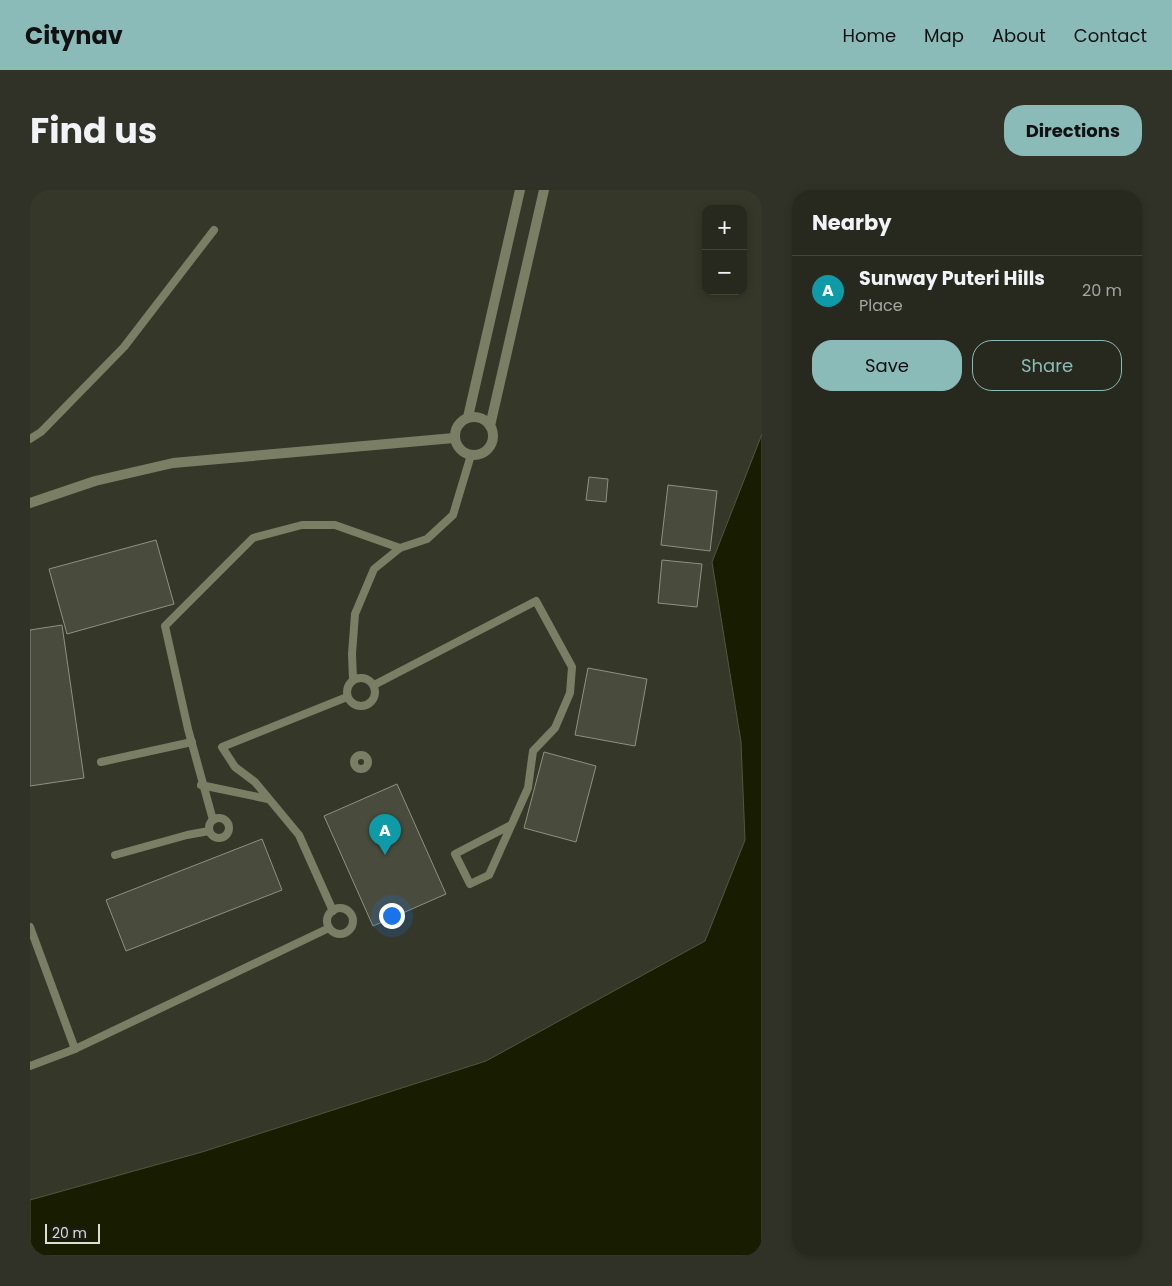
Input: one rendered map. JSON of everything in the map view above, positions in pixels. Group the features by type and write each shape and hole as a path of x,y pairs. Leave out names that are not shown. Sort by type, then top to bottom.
{"street":[{"path":"468,418 520,190"},
{"path":"490,426 481,418 468,418 458,425 454,438 460,450 471,455 478,455 489,448 493,437 490,426 544,190"},
{"path":"30,503 95,481 173,463 454,438"}],"lane":[{"path":"30,438 41,432 124,347 214,230"},
{"path":"374,686 374,699 367,705 353,704 347,697 347,687 353,679 352,654 355,614 374,569 400,548 427,538 453,515 471,455"},
{"path":"213,820 201,785 165,626 253,538 302,525 335,525 400,548"},
{"path":"374,686 536,601 572,668 570,693 555,728 533,751 528,788 489,875 470,884 456,854 511,825"},
{"path":"353,679 363,678 374,686"},
{"path":"333,911 299,835 255,782 235,768 222,747 347,697"},
{"path":"101,762 192,742"},
{"path":"201,785 268,799"},
{"path":"219,818 225,820 228,826 228,832 223,837 216,838 209,831 209,825 213,820 219,818"},
{"path":"115,855 187,835 209,831"},
{"path":"341,908 349,912 353,924 348,931 340,934 330,928 328,917 333,911 341,908"},
{"path":"30,927 75,1049"},
{"path":"30,1066 75,1049 330,928"}],"shaded area":[{"path":"762,434 762,1256 30,1256 30,1200 202,1152 486,1061 705,941 745,840 741,742 712,562"}],"building":[{"path":"589,477 608,479 606,502 586,500"},
{"path":"668,485 717,491 710,551 661,545"},
{"path":"156,540 174,604 67,634 49,569"},
{"path":"662,560 702,564 697,607 658,603"},
{"path":"62,625 84,778 30,786 30,630"},
{"path":"588,668 647,679 635,746 575,735"},
{"path":"544,752 596,766 576,842 524,828"},
{"path":"397,784 446,894 373,926 324,816"},
{"path":"262,839 282,890 126,951 106,900"}],"place":[{"name":"Sunway Puteri Hills","path":"385,855"}]}
